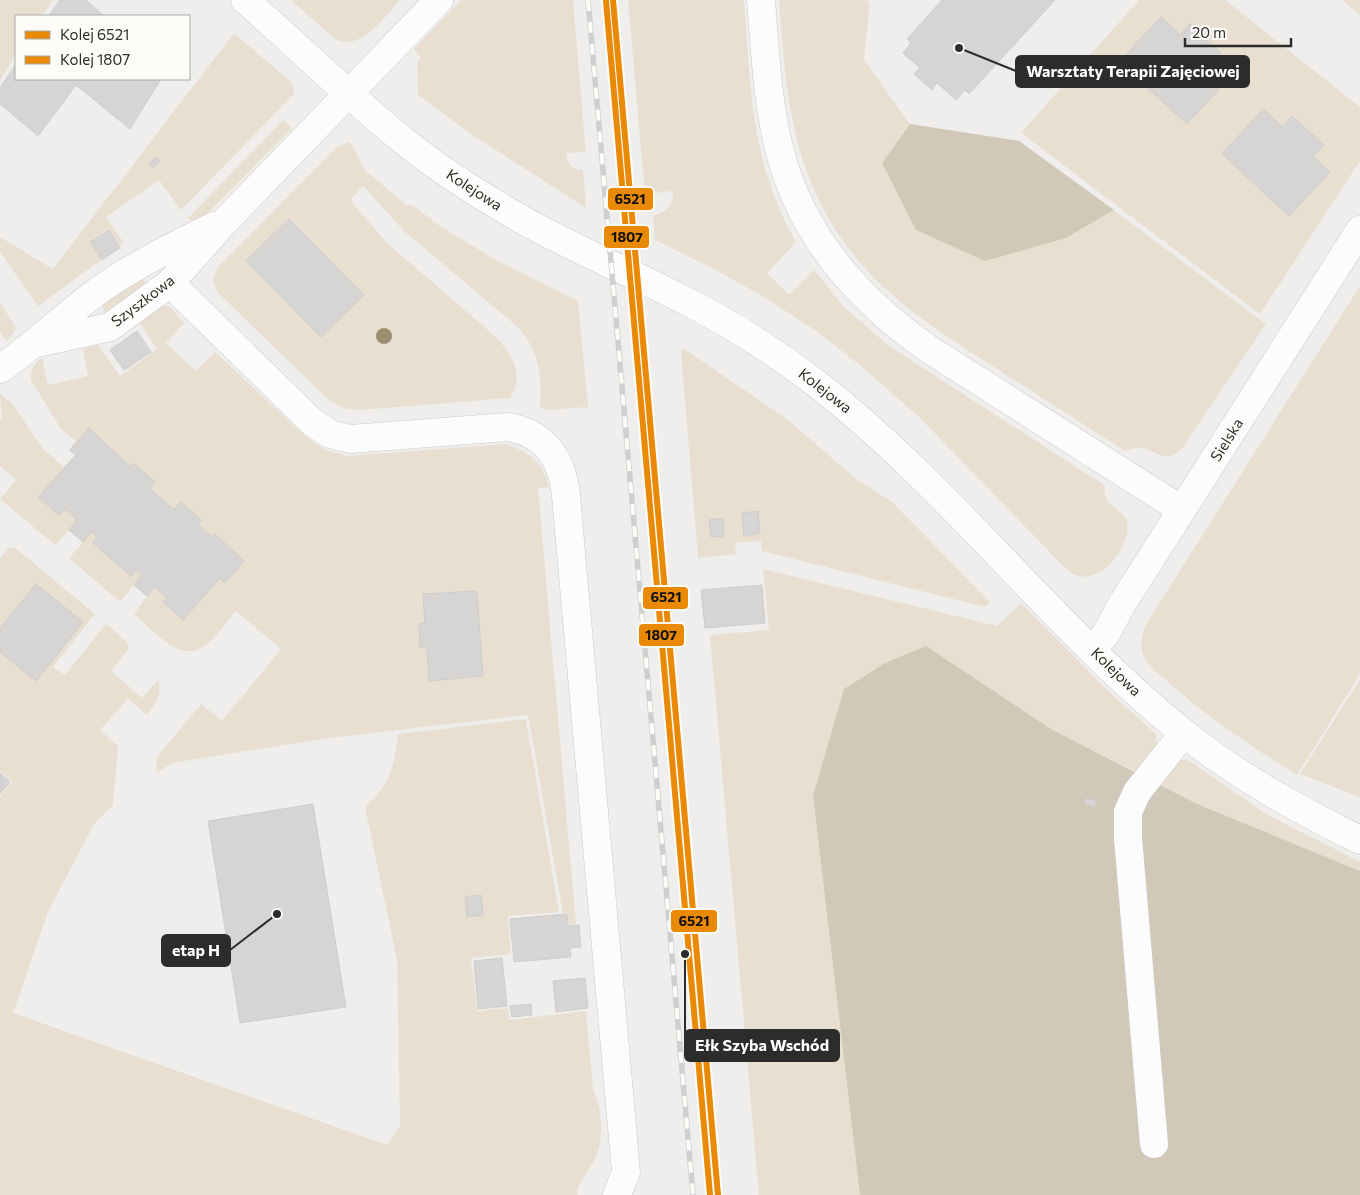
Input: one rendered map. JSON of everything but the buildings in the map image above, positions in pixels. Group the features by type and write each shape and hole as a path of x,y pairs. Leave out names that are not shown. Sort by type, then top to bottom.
{"street":[{"name":"Kolejowa","path":"245,0 413,148 481,195 581,252 691,303 722,320 761,344 815,382 898,454 1092,649 1184,733 1222,762 1297,809 1360,840"},
{"name":"Szyszkowa","path":"37,343 110,327 170,284 226,220 439,0"},
{"path":"761,0 771,108 786,172 814,234 826,253 854,287 890,321 927,348 1182,510"},
{"name":"Szyszkowa","path":"0,369 37,343 90,297 110,283 153,256 226,220"},
{"name":"Sielska","path":"1092,649 1106,634 1122,604 1360,230"},
{"path":"170,284 312,422 330,434 350,439 508,427 519,429 538,438 560,463 566,496 626,1172 617,1195"},
{"path":"1154,1144 1128,848 1128,812 1137,792 1184,733"}],"shaded area":[{"path":"0,0 53,0 43,15 15,15 15,57 0,80"},
{"path":"291,0 400,0 372,30 364,36 346,42 336,40"},
{"path":"461,0 573,0 586,152 566,153 573,168 583,170 586,208 471,134 418,95 417,63 421,57 414,49"},
{"path":"628,0 744,0 751,95 761,154 769,183 796,242 767,273 789,295 814,270 844,307 889,346 1104,485 1107,500 1123,515 1127,523 1124,544 1110,564 1100,572 1089,576 1078,576 1067,570 919,417 861,366 816,331 764,297 714,269 655,240 653,216 661,213 668,207 672,200 673,191 645,194"},
{"path":"779,0 867,0 870,3 864,60 910,124 882,163 1066,238 1114,210 1266,324 1181,450 1170,456 1161,455 1142,448 1125,451 935,328 908,308 860,263 840,237 822,207 800,151 787,87"},
{"path":"1139,0 1225,0 1360,107 1360,161 1260,314 1021,133"},
{"path":"1342,0 1360,0 1360,15"},
{"path":"234,33 290,81 294,88 293,95 181,210 159,180 106,217 124,243 120,246 108,229 90,241 101,260 38,306 0,252 0,237 53,269"},
{"path":"283,120 292,128 201,220 187,219"},
{"path":"910,124 1019,141 1114,210 1066,238 985,261 916,230 882,163"},
{"path":"348,142 352,144 364,169 405,204 414,206 437,224 494,259 578,301 588,407 546,410 540,407 541,385 536,357 520,329 404,231 363,186 350,200 388,244 496,337 507,351 515,366 516,373 514,390 510,398 361,410 345,409 329,400 217,292 213,280 217,268 336,148"},
{"path":"140,275 149,287 112,313 106,312 103,309 103,303"},
{"path":"1360,286 1360,674 1297,775 1215,720 1154,671 1143,655 1141,640 1145,626"},
{"path":"0,302 16,328 7,342 0,332"},
{"path":"159,307 170,307 184,323 166,343 196,371 215,352 305,436 325,450 347,456 504,444 521,450 533,458 543,470 549,487 538,488 576,924 569,925 568,913 563,914 528,715 329,738 172,763 157,773 156,758 201,704 222,721 281,649 236,611 205,646 195,651 176,648 157,635 134,614 147,596 134,585 120,602 69,558 83,542 69,530 55,545 0,499 16,480 0,466 0,420 2,418 0,394 12,403 43,449 64,467 75,455 69,450 76,441 61,429 31,380 34,365 42,358 48,385 88,376 83,349 98,345 120,376 157,349 139,322"},
{"path":"683,348 788,420 855,478 892,502 990,602 985,607 762,551 761,541 735,543 736,554 698,558 681,353"},
{"path":"14,547 95,614 53,667 65,675 106,624 127,642 129,648 111,671 142,698 159,679 159,690 158,698 147,715 128,699 100,730 118,746 113,805 94,824 48,912 13,1013 387,1145 400,1126 397,960 365,807 381,791 390,774 398,734 526,719 559,912 508,916 511,954 471,958 477,1011 508,1008 509,1020 586,1011 593,1089 600,1115 601,1135 594,1161 581,1181 577,1195 0,1195 0,796 12,782 0,771 0,559 8,549"},
{"path":"763,569 997,626 1021,603 1107,690 1156,734 1158,750 1138,773 1051,729 926,646 813,796 860,1195 759,1195 710,635 769,630"},
{"path":"926,646 1051,729 1195,803 1360,871 1360,1195 860,1195 813,796 844,689 885,663"},
{"path":"1360,679 1360,797 1300,774"},
{"path":"1173,760 1188,760 1266,814 1360,862 1360,871 1195,803 1156,783"}],"railway":[{"path":"588,0 693,1195"}],"rail line":[{"name":"6521","path":"613,0 718,1195"},
{"name":"1807","path":"606,1 710,1195"}],"place":[{"name":"Warsztaty Terapii Zajęciowej","path":"959,48"},
{"name":"etap H","path":"277,914"},
{"name":"Ełk Szyba Wschód","path":"685,954"}]}
